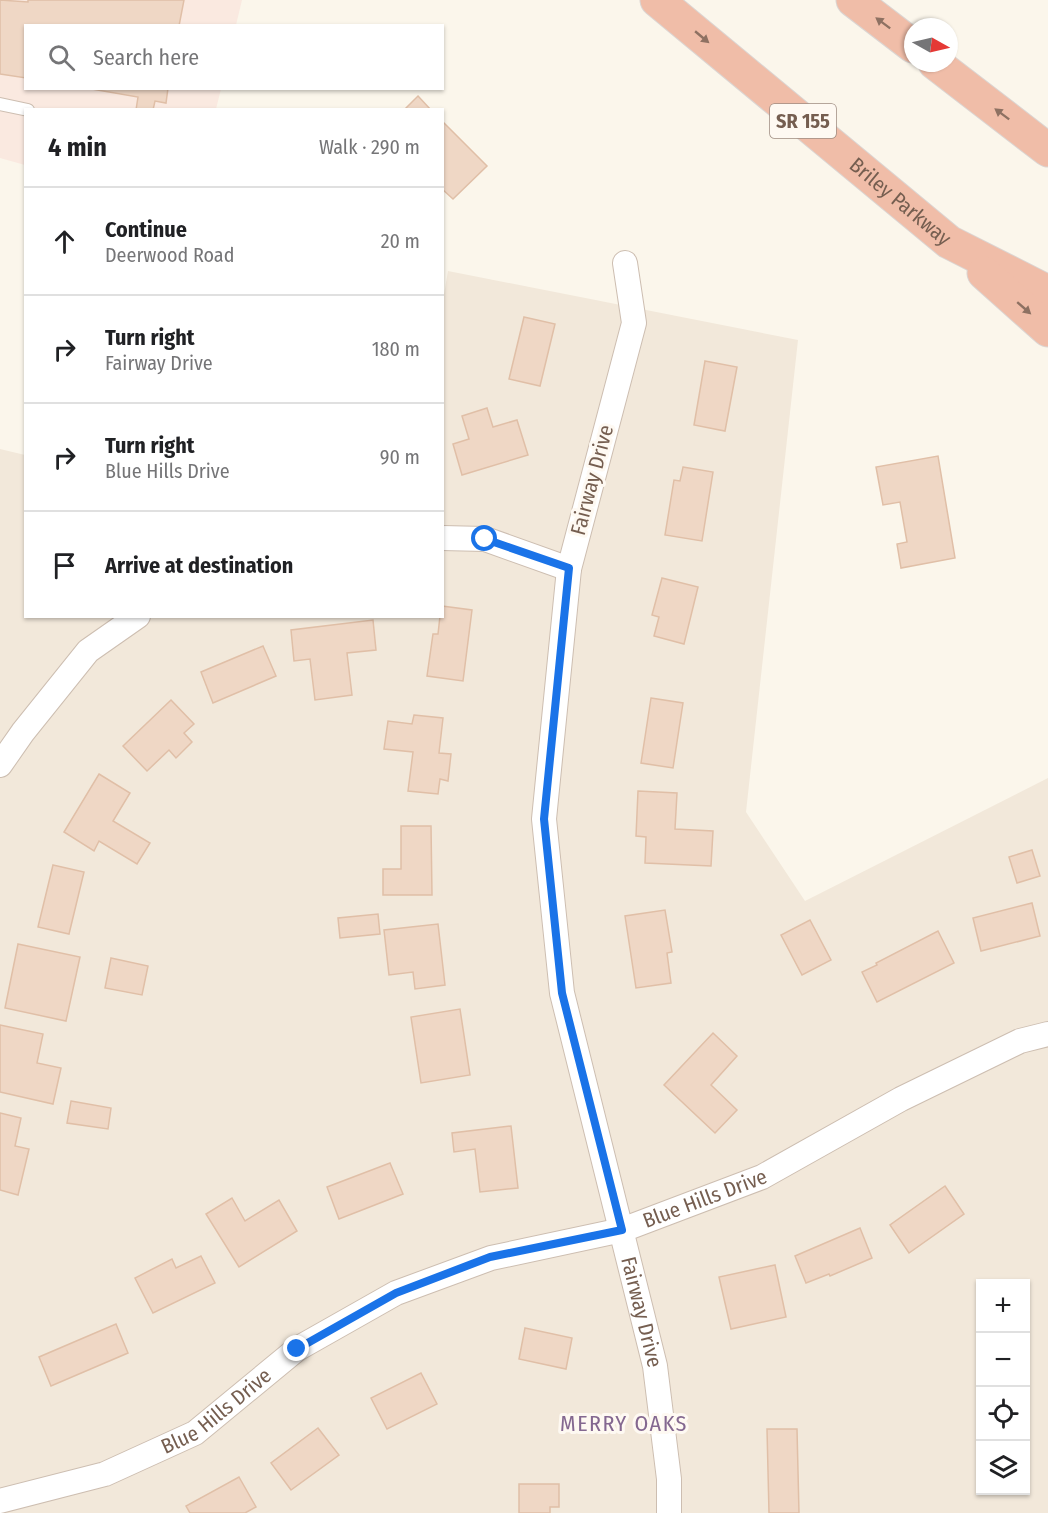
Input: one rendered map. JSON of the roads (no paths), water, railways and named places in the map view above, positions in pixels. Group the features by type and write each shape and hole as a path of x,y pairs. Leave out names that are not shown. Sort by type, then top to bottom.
{"highway":[{"name":"Briley Parkway","path":"657,0 949,242 1048,292"},
{"path":"853,0 904,39"},
{"path":"947,72 1048,150"},
{"path":"949,242 1048,330"}],"street":[{"name":"Fairway Drive","path":"625,264 634,323 569,568 544,819 562,993 656,1366 669,1479 669,1513"},
{"path":"444,538 485,539 569,568"},
{"path":"0,765 23,732 88,651 135,618"},
{"name":"Blue Hills Drive","path":"0,1501 105,1474 195,1433 297,1349 396,1293 490,1257 622,1230 762,1177 901,1099 1020,1041 1048,1034"}],"lane":[{"path":"0,104 24,109"}],"district":[{"name":"MERRY OAKS","path":"624,1423"}]}
